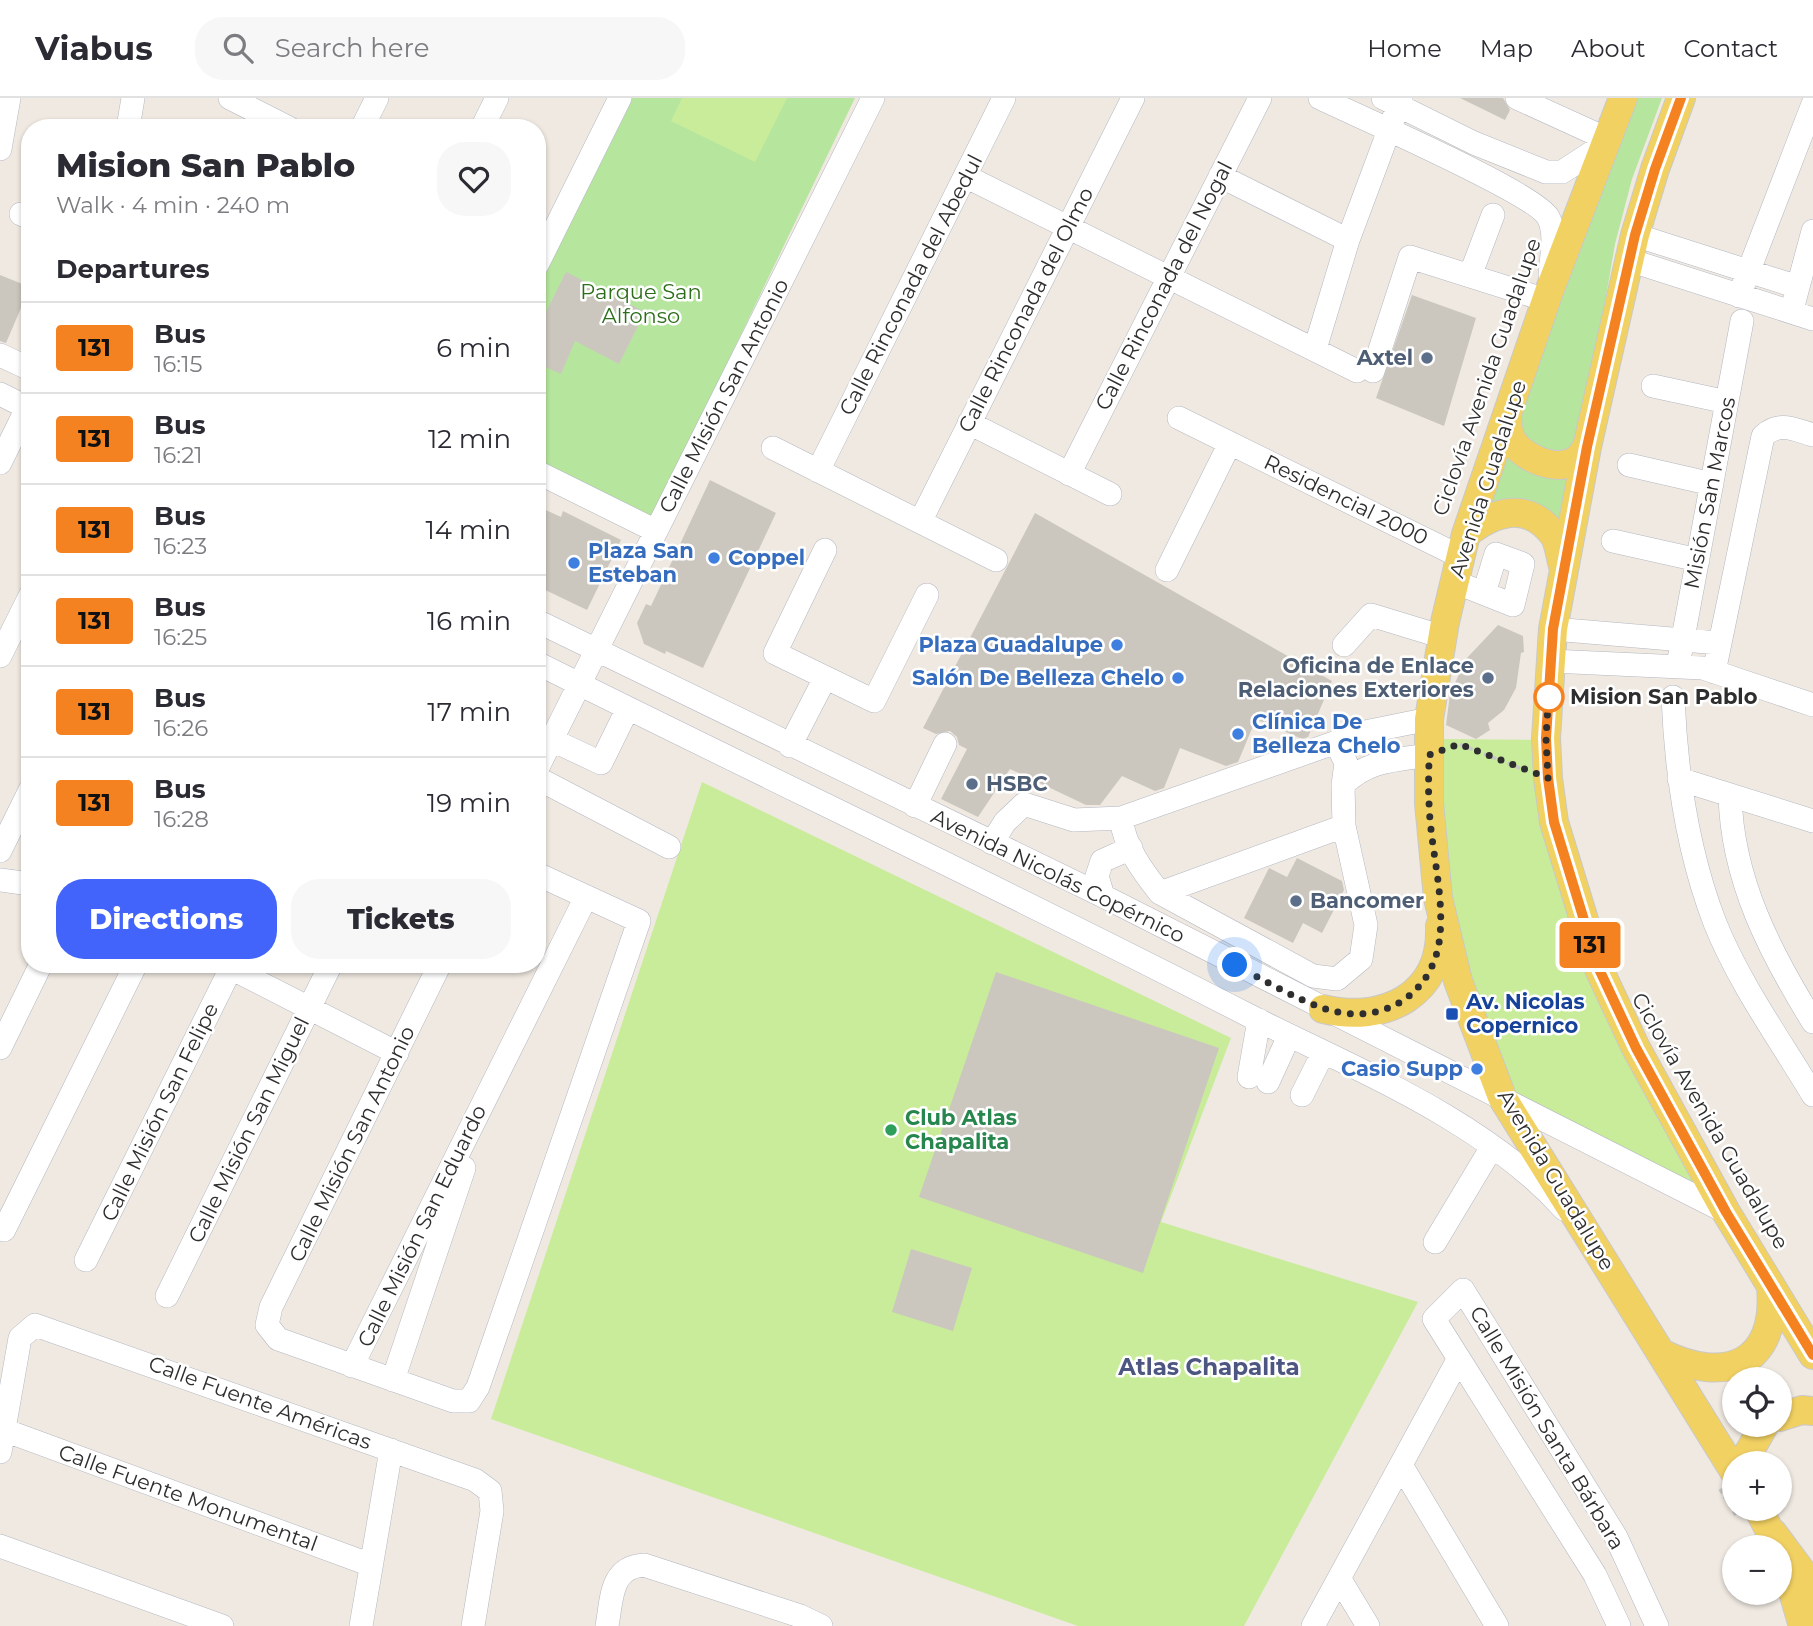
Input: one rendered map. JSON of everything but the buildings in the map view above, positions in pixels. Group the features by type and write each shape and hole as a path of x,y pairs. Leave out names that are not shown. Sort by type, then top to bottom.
{"main road":[{"name":"Avenida Guadalupe","path":"1623,98 1548,294 1461,558 1443,637 1429,719 1429,803 1438,898 1458,981 1502,1097 1661,1353 1722,1470"},
{"path":"1681,98 1655,169 1632,248 1587,447 1553,629 1546,738 1548,778 1554,822 1599,969 1636,1048 1726,1212 1813,1355"},
{"path":"1507,418 1511,439 1524,454 1537,460 1559,464 1576,461 1587,447"},
{"path":"1461,558 1486,518 1504,513 1523,514 1539,521 1554,536 1564,569"},
{"path":"1324,1009 1358,1015 1374,1013 1401,1004 1414,994 1425,979 1438,948 1438,898"},
{"path":"1661,1353 1703,1369 1720,1369 1742,1362 1760,1346 1767,1331 1773,1302 1772,1287"},
{"path":"1792,1413 1802,1410 1813,1411"},
{"path":"1755,1521 1768,1535"},
{"path":"1792,1561 1802,1572 1813,1604"},
{"path":"1792,1591 1803,1626"}],"street":[{"path":"0,149 9,98"},
{"path":"130,119 133,98"},
{"path":"230,98 271,119"},
{"path":"366,119 377,98"},
{"path":"486,119 497,98"},
{"path":"546,247 620,98"},
{"name":"Calle Misión San Antonio","path":"546,752 873,98"},
{"name":"Calle Rinconada del Abedul","path":"818,471 1004,98"},
{"name":"Calle Rinconada del Olmo","path":"920,522 1133,98"},
{"name":"Calle Rinconada del Nogal","path":"1069,474 1260,98"},
{"path":"965,176 1315,349 1365,371 1410,257 1471,276 1548,294 1553,231 1544,211 1463,166 1320,98"},
{"path":"1315,349 1348,240 1388,130 1394,101 1474,143 1553,173 1570,168 1606,141 1517,99"},
{"path":"1739,296 1813,104"},
{"path":"1463,166 1474,143"},
{"path":"1220,176 1348,240"},
{"path":"1471,276 1493,215"},
{"path":"1632,248 1739,296 1802,316 1798,287 1813,231"},
{"path":"1632,248 1749,272 1798,287"},
{"name":"Misión San Marcos","path":"1678,665 1742,321"},
{"path":"0,355 21,365"},
{"path":"1653,386 1727,402"},
{"path":"0,394 21,404"},
{"name":"Residencial 2000","path":"1180,418 1461,558 1484,593"},
{"path":"0,463 21,422"},
{"path":"969,423 1110,494"},
{"name":"Misión San Marcos","path":"1714,672 1763,436 1772,428 1782,426 1813,435"},
{"path":"1167,570 1230,443"},
{"path":"773,449 996,560"},
{"path":"1629,465 1712,484"},
{"path":"546,476 656,531"},
{"path":"1613,541 1698,560"},
{"path":"825,550 775,653 874,701 927,595"},
{"path":"0,656 21,614"},
{"path":"1344,645 1371,615 1443,637"},
{"name":"Avenida Nicolás Copérnico","path":"546,625 1103,896 1726,1212"},
{"path":"1553,629 1720,643"},
{"path":"1551,660 1678,665 1714,672 1813,705"},
{"name":"Avenida Nicolás Copérnico","path":"546,667 1200,990 1462,1127 1492,1147 1553,1197 1592,1240"},
{"path":"790,746 825,678"},
{"path":"1673,697 1679,779 1715,923 1738,969 1813,1095"},
{"path":"552,740 601,763 628,708"},
{"path":"992,843 1005,822 1024,804 1074,820 1121,818 1365,732 1429,719"},
{"path":"1121,818 1123,833 1143,872 1160,893 1313,976 1337,979 1361,959 1366,925 1344,826 1343,785 1346,763 1336,743"},
{"path":"915,806 946,744"},
{"path":"1343,785 1355,772 1374,763 1429,755"},
{"path":"1679,779 1813,821"},
{"path":"546,783 669,847"},
{"path":"1730,795 1735,846 1755,913 1777,963 1813,1023"},
{"path":"0,851 21,808"},
{"path":"1160,893 1344,826"},
{"path":"1103,896 1097,876 1102,861 1131,848"},
{"path":"352,1366 453,1401 469,1401 478,1387 639,921 546,878"},
{"path":"0,880 21,883"},
{"name":"Calle Misión San Eduardo","path":"352,1366 586,897"},
{"path":"1200,990 1228,983 1235,975 1235,965"},
{"path":"0,1048 37,973"},
{"path":"4,1230 132,973"},
{"name":"Calle Misión San Felipe","path":"86,1260 226,973"},
{"path":"242,973 397,1053"},
{"name":"Calle Misión San Miguel","path":"167,1296 326,973"},
{"name":"Calle Misión San Antonio","path":"352,1366 278,1339 267,1325 271,1307 436,973"},
{"path":"1259,1020 1258,1080 1289,1036"},
{"path":"1302,1095 1323,1053"},
{"name":"Calle Misión San Eduardo","path":"393,1380 492,1085"},
{"path":"1436,1242 1492,1147"},
{"name":"Calle Misión Santa Bárbara","path":"1619,1626 1595,1575 1434,1320 1463,1290 1616,1537 1657,1626"},
{"name":"Calle Fuente Américas","path":"2,1441 20,1338 27,1329 36,1325 475,1480 490,1491 492,1511 473,1626"},
{"path":"1313,1626 1458,1360"},
{"name":"Calle Fuente Monumental","path":"2,1441 371,1565"},
{"path":"361,1626 391,1450"},
{"path":"1401,1465 1497,1626"},
{"path":"0,1546 222,1626"},
{"path":"1595,1575 1625,1557"},
{"path":"607,1626 615,1580 633,1566 644,1565 800,1616 820,1626"},
{"path":"1339,1578 1368,1626"}],"path":[{"path":"1429,755 1459,744 1548,778"}],"green space":[{"name":"Parque San Alfonso","path":"630,98 855,98 652,519 546,464 546,263"},
{"path":"682,98 787,98 755,162 671,121"},
{"path":"1635,98 1662,98 1632,179 1615,244 1600,331 1573,446 1559,455 1531,449 1516,416"},
{"path":"1507,446 1570,472 1558,523 1487,506"},
{"path":"1435,739 1550,740 1589,950 1721,1208 1504,1095 1438,898"},
{"name":"Club Atlas Chapalita","path":"702,782 1231,1038 1161,1222 1418,1302 1244,1626 1078,1626 491,1419"}],"bus line":[{"name":"131","path":"1681,98 1635,235 1587,447 1553,629 1546,738 1548,778 1554,822 1599,969 1636,1048 1726,1212 1813,1355"}],"place":[{"name":"Axtel","path":"1427,358"},
{"name":"Coppel","path":"714,558"},
{"name":"Plaza San Esteban","path":"574,563"},
{"name":"Plaza Guadalupe","path":"1117,645"},
{"name":"Salón De Belleza Chelo","path":"1178,678"},
{"name":"Oficina de Enlace Relaciones Exteriores","path":"1488,678"},
{"name":"Mision San Pablo","path":"1549,697"},
{"name":"Clínica De Belleza Chelo","path":"1238,734"},
{"name":"HSBC","path":"972,784"},
{"name":"Bancomer","path":"1296,901"},
{"name":"Av. Nicolas Copernico","path":"1452,1014"},
{"name":"Casio Supp","path":"1477,1069"},
{"name":"Club Atlas Chapalita","path":"891,1130"}],"district":[{"name":"Atlas Chapalita","path":"1209,1367"}],"route":[{"path":"1235,965 1324,1009 1340,1013 1358,1015 1387,1010 1414,994 1432,967 1440,933 1429,803 1429,755 1459,744 1548,778 1546,738 1549,687 1549,697"}]}
